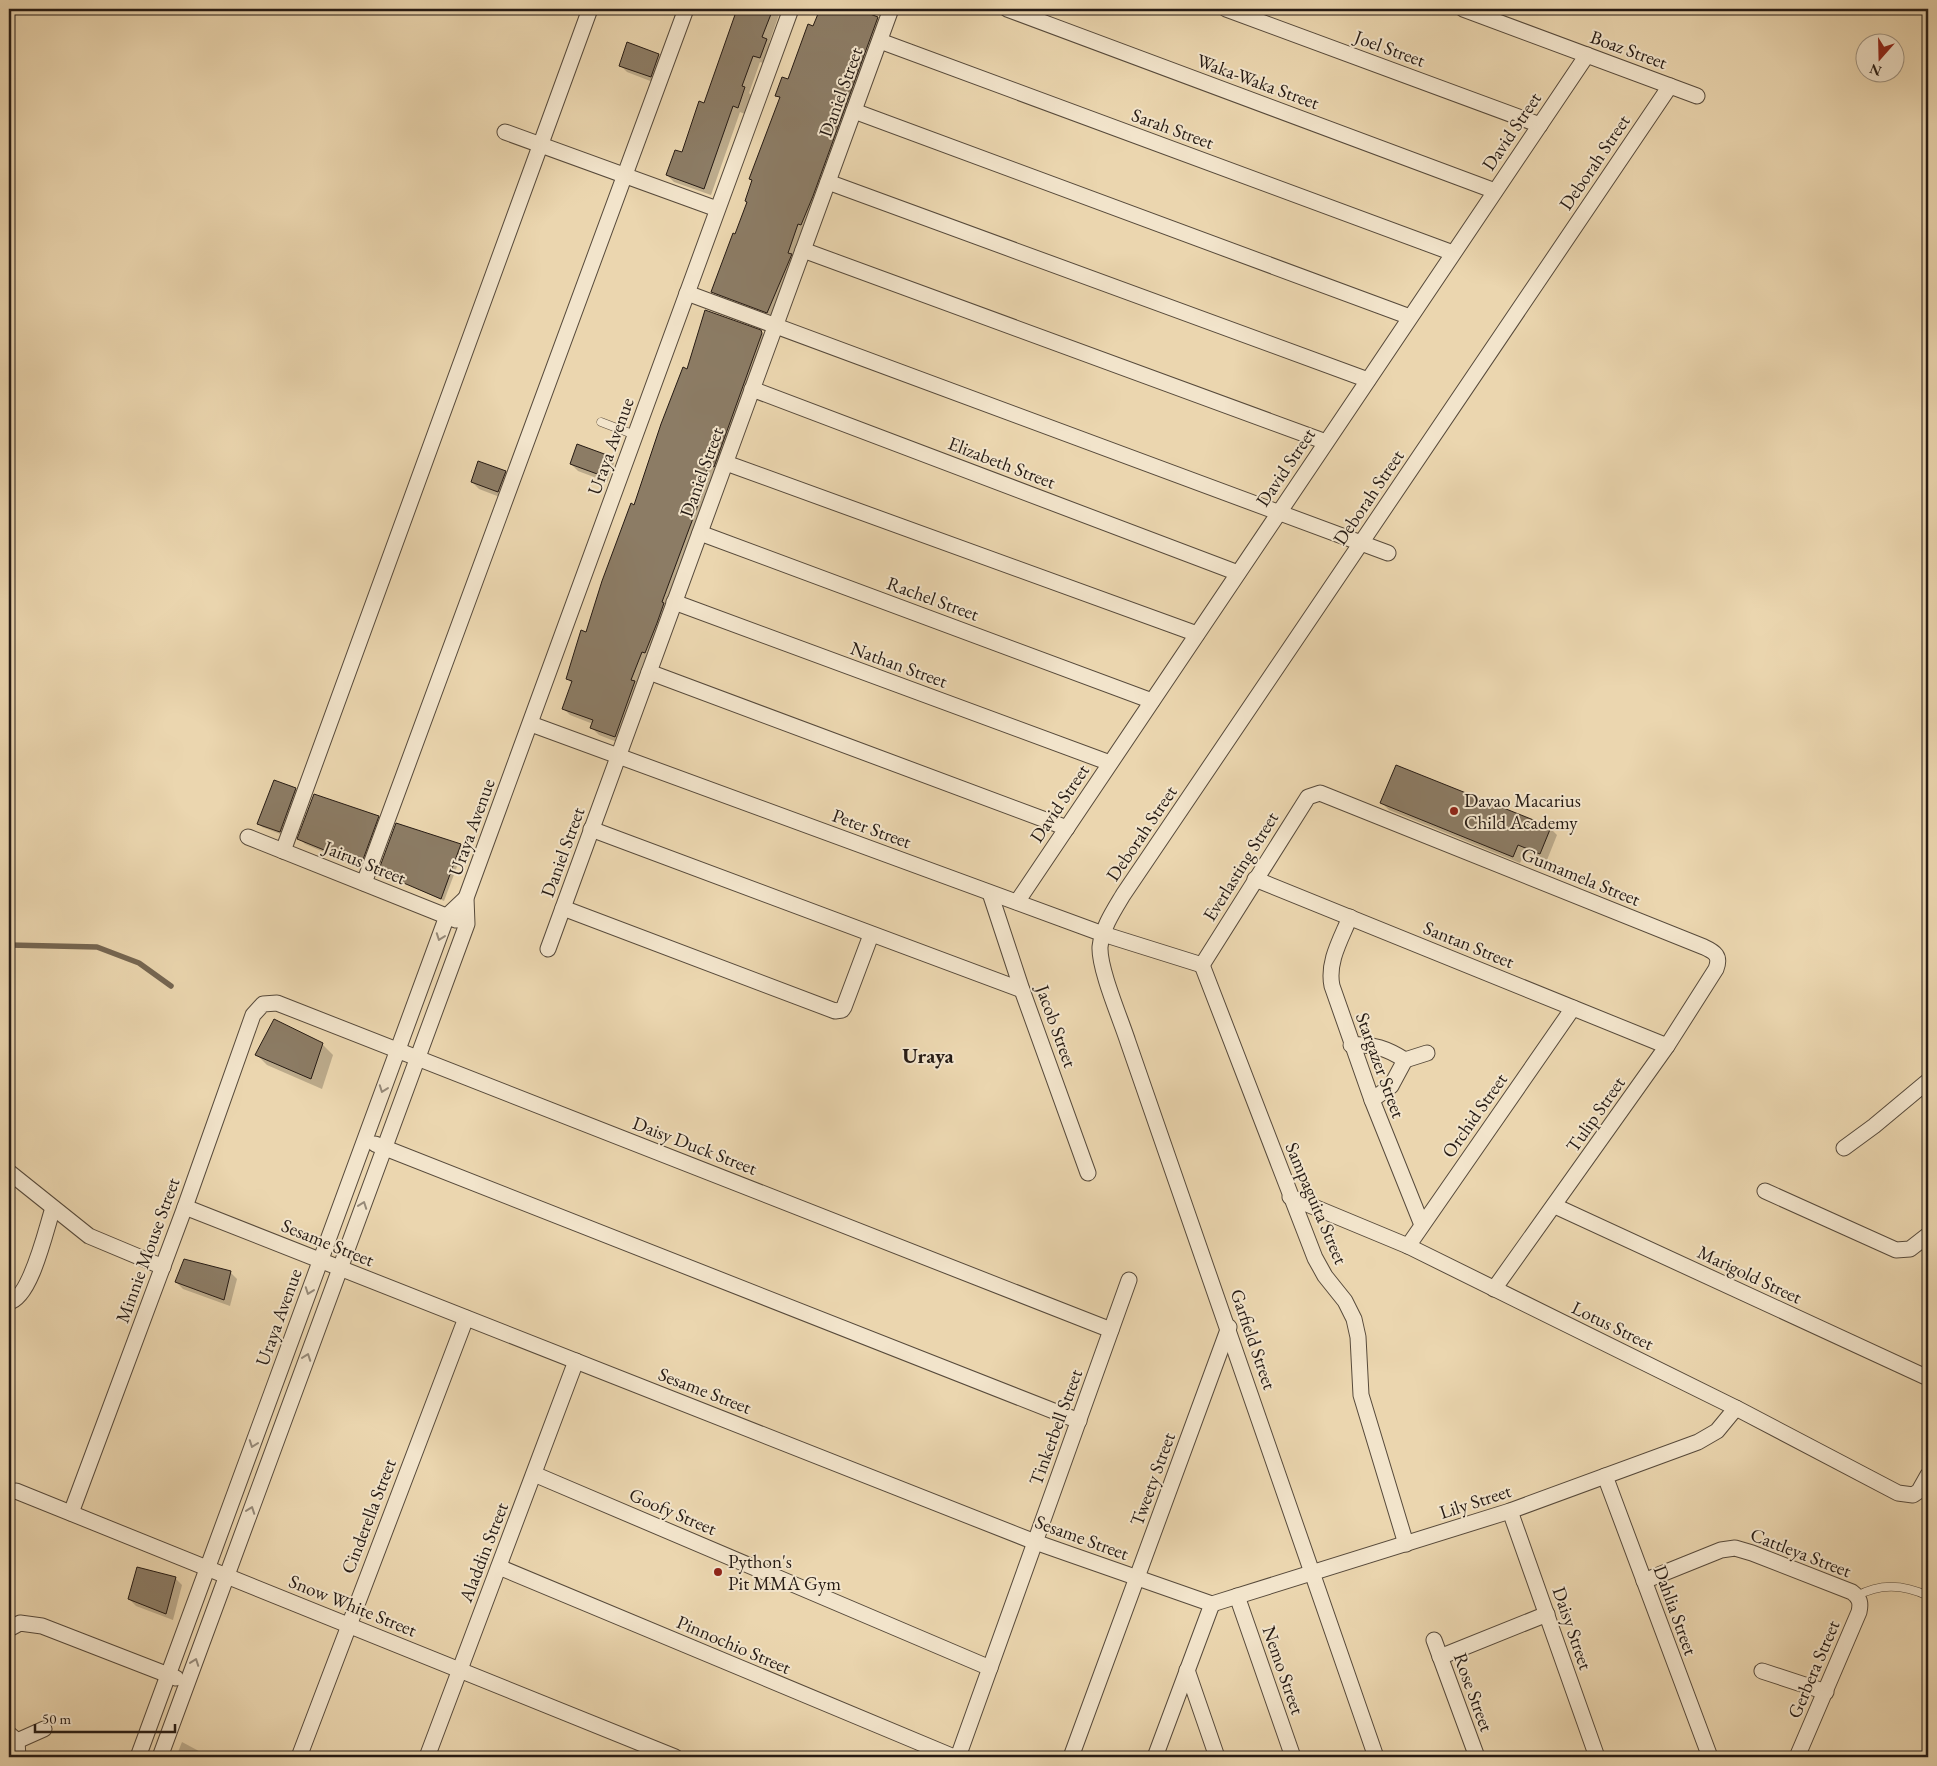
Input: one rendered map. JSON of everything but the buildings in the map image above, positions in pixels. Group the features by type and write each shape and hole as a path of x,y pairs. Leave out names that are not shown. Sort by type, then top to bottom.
{"street":[{"path":"282,850 590,9"},
{"path":"364,883 686,9"},
{"name":"Uraya Avenue","path":"160,1757 467,924 466,898 791,9"},
{"name":"Daniel Street","path":"548,949 891,9"},
{"name":"Waka-Waka Street","path":"1007,9 1495,191"},
{"name":"Joel Street","path":"1226,9 1540,125"},
{"name":"Boaz Street","path":"1463,9 1697,96"},
{"name":"Sarah Street","path":"880,41 1453,253"},
{"name":"David Street","path":"1016,902 1587,55"},
{"name":"Deborah Street","path":"1103,934 1123,895 1670,86"},
{"path":"854,112 1410,317"},
{"path":"505,132 717,209"},
{"path":"828,182 1368,380"},
{"path":"803,250 1326,442"},
{"path":"687,293 1388,553"},
{"name":"Elizabeth Street","path":"752,389 1238,573"},
{"path":"726,463 1197,634"},
{"name":"Rachel Street","path":"700,533 1152,701"},
{"name":"Nathan Street","path":"674,602 1110,763"},
{"path":"649,672 1067,828"},
{"name":"Peter Street","path":"530,724 1103,934 1202,965"},
{"name":"Everlasting Street","path":"1202,965 1308,797 1316,793"},
{"name":"Gumamela Street","path":"1316,793 1334,798 1704,947 1718,956"},
{"path":"592,829 1022,990"},
{"name":"Jairus Street","path":"248,837 467,924"},
{"name":"Santan Street","path":"1255,879 1667,1046"},
{"name":"Jacob Street","path":"990,893 1022,990 1088,1173"},
{"name":"Uraya Avenue","path":"138,1757 447,916 466,898"},
{"path":"563,908 835,1011 842,1010 844,1007 871,935"},
{"name":"Stargazer Street","path":"1350,917 1333,960 1330,974 1351,1045 1422,1225"},
{"name":"Garfield Street","path":"1103,934 1100,953 1102,963 1376,1757"},
{"name":"Tulip Street","path":"1494,1289 1555,1206 1667,1046 1716,969 1719,961 1718,956"},
{"name":"Sampaguita Street","path":"1202,965 1315,1258 1325,1276 1346,1302 1354,1319 1358,1337 1361,1395 1406,1544"},
{"name":"Daisy Duck Street","path":"263,1004 277,1003 1112,1330"},
{"name":"Minnie Mouse Street","path":"71,1513 185,1207 253,1015 263,1004"},
{"name":"Orchid Street","path":"1408,1246 1573,1008"},
{"path":"1351,1045 1378,1046 1405,1060 1427,1054"},
{"path":"1372,1100 1391,1086 1405,1060"},
{"path":"1844,1148 1928,1081"},
{"path":"365,1140 1079,1421"},
{"path":"9,1172 89,1236 163,1267"},
{"path":"1765,1191 1896,1250 1910,1249 1928,1235"},
{"name":"Lotus Street","path":"1290,1197 1408,1246 1736,1408 1898,1493 1913,1495 1919,1491 1928,1475"},
{"name":"Marigold Street","path":"1555,1206 1928,1378"},
{"name":"Sesame Street","path":"185,1207 1035,1542 1212,1604"},
{"path":"9,1302 21,1295 28,1284 53,1208"},
{"name":"Tinkerbell Street","path":"956,1757 990,1668 1129,1280"},
{"name":"Cinderella Street","path":"299,1757 466,1318"},
{"name":"Tweety Street","path":"1071,1757 1229,1327"},
{"name":"Aladdin Street","path":"427,1757 576,1361"},
{"name":"Lily Street","path":"1212,1604 1510,1511 1605,1476 1709,1437 1722,1426 1736,1408"},
{"path":"264,1415 283,1422"},
{"name":"Goofy Street","path":"534,1474 990,1668"},
{"name":"Dahlia Street","path":"1605,1476 1710,1757"},
{"name":"Snow White Street","path":"16,1491 675,1757"},
{"name":"Daisy Street","path":"1510,1511 1597,1757"},
{"name":"Cattleya Street","path":"1644,1581 1721,1550 1735,1548 1852,1592 1857,1596"},
{"name":"Pinnochio Street","path":"499,1567 956,1757"},
{"name":"Nemo Street","path":"1237,1596 1293,1757"},
{"name":"Gerbera Street","path":"1797,1757 1859,1612 1860,1602 1857,1596"},
{"path":"1155,1757 1212,1604"},
{"path":"1440,1657 1546,1614"},
{"path":"9,1629 20,1623 42,1626 188,1682"},
{"name":"Rose Street","path":"1434,1640 1477,1757"},
{"path":"1186,1670 1217,1757"},
{"path":"1762,1671 1826,1692"},
{"path":"18,1757 13,1737 44,1729"}],"lane":[{"path":"601,422 636,436"},
{"path":"1857,1596 1876,1588 1888,1587 1913,1590 1928,1596"}],"waterway":[{"path":"9,945 97,947 139,963 171,986"}],"place":[{"name":"Davao Macarius Child Academy","path":"1454,811"},
{"name":"Python's Pit MMA Gym","path":"718,1572"}],"district":[{"name":"Uraya","path":"928,1056"}]}
